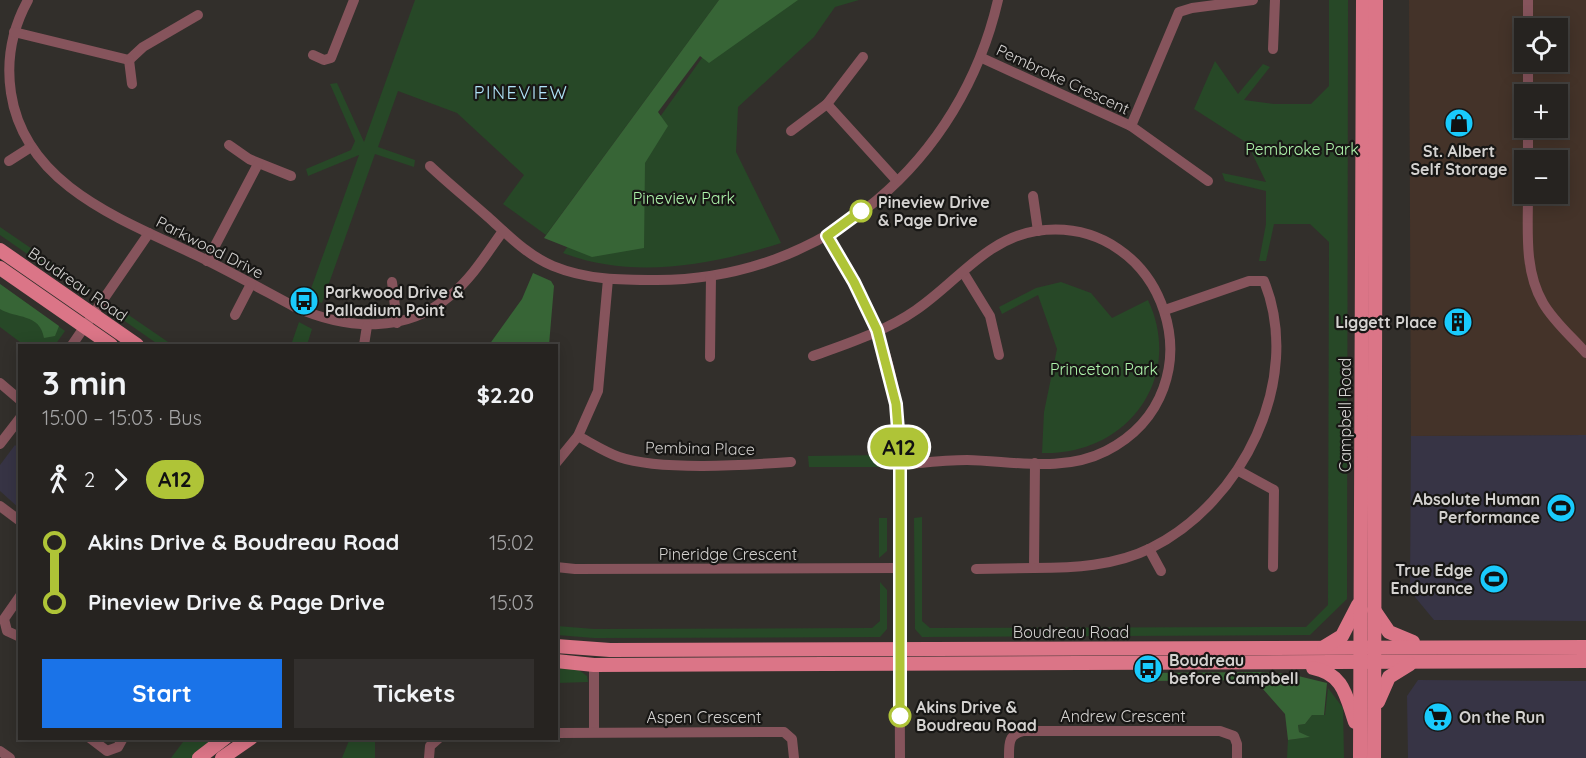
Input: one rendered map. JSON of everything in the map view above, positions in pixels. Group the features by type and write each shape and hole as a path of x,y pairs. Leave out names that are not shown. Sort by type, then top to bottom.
{"main road":[{"name":"Campbell Road","path":"1359,758 1359,734 1367,663 1362,595 1363,0"},
{"name":"Campbell Road","path":"1367,647 1374,610 1376,0"},
{"name":"Boudreau Road","path":"0,250 89,320 110,344"},
{"name":"Boudreau Road","path":"0,268 135,344"},
{"path":"1323,647 1347,630 1362,595"},
{"path":"1374,610 1389,632 1396,637 1406,641 1450,647"},
{"name":"Boudreau Road","path":"558,646 610,650 1586,647"},
{"name":"Boudreau Road","path":"558,661 594,665 1291,664 1586,661"},
{"path":"1374,716 1389,677 1415,662"},
{"name":"Campbell Road","path":"1367,663 1374,716 1374,758"},
{"path":"1291,664 1321,670 1339,680 1349,699 1359,734"},
{"path":"199,758 222,740"},
{"path":"222,758 248,740"}],"street":[{"name":"Parkwood Drive","path":"28,0 14,32 9,67 12,100 18,121 31,147 54,175 81,196 251,284 315,315 367,326 396,323 420,315 451,296 477,267 503,231"},
{"path":"313,56 324,60 331,58 354,0"},
{"path":"430,166 528,253 553,266 608,279 672,280 711,276 774,261 827,236 897,182 947,123 982,58 998,0"},
{"name":"Pembroke Crescent","path":"1131,126 1179,12 1192,8 1253,0"},
{"path":"1274,49 1275,0"},
{"path":"1528,0 1528,18"},
{"path":"129,60 143,47 198,15"},
{"path":"14,32 129,60"},
{"path":"791,131 827,104 862,57"},
{"name":"Pembroke Crescent","path":"982,58 1131,126 1208,181"},
{"path":"129,60 132,84"},
{"path":"827,104 897,182"},
{"path":"229,144 258,164 291,176"},
{"path":"9,161 31,147"},
{"path":"207,261 258,164"},
{"path":"1033,196 1038,231"},
{"path":"1528,204 1530,261 1538,291 1550,314 1586,353"},
{"path":"813,356 877,330 915,311 982,255 1001,243 1038,231 1062,230 1081,233 1124,254 1146,276 1165,309 1170,344 1166,379 1157,401 1144,421 1121,442 1094,456 1070,463 964,460 899,465"},
{"path":"73,344 149,233"},
{"path":"827,236 854,282 877,330 893,386 899,465 900,758"},
{"path":"963,272 990,316 999,356"},
{"path":"710,357 711,276"},
{"path":"558,461 578,436 598,391 608,279"},
{"path":"976,569 1078,567 1106,562 1149,549 1199,514 1239,471 1260,426 1274,374 1275,333 1264,281 1249,281 1165,309"},
{"path":"392,282 396,323"},
{"path":"235,315 251,284"},
{"path":"364,344 367,326"},
{"path":"2,390 18,399"},
{"path":"0,444 18,421"},
{"name":"Pembina Place","path":"578,436 618,457 663,465 791,462"},
{"path":"1034,568 1035,463"},
{"path":"1239,471 1274,490 1273,567"},
{"path":"0,506 18,520"},
{"path":"1149,549 1161,571"},
{"name":"Pineridge Crescent","path":"558,567 899,568"},
{"path":"18,598 7,611 4,623 10,633 18,636"},
{"path":"594,665 594,732"},
{"name":"Andrew Crescent","path":"1009,758 1010,739 1023,732 1224,731 1236,738 1237,758"},
{"name":"Aspen Crescent","path":"558,733 784,732 792,739 794,758"},
{"path":"93,740 107,751 118,747 122,740"},
{"path":"429,758 430,746 437,740"},
{"path":"0,751 10,758"}],"shaded area":[{"path":"1409,0 1586,0 1586,435 1411,436"},
{"path":"1586,435 1586,621 1434,620 1410,591 1411,436"},
{"path":"15,445 18,448 18,507 0,491 0,465"},
{"path":"1418,680 1586,681 1586,758 1408,758 1407,696"}],"green space":[{"path":"415,0 719,0 546,235 503,204 524,175 457,113 398,91 378,147 415,160 414,167 375,154 322,303 308,297 359,155 308,176 306,169 351,150 355,141 330,84 337,83 364,142"},
{"path":"719,0 798,0 709,63 700,56 658,112 668,126 645,163 644,248 592,257 544,238"},
{"name":"Pineview Park","path":"754,0 859,0 835,7 814,37 738,107 736,152 781,243 700,263 645,268 617,266 563,253 729,20"},
{"name":"Pembroke Park","path":"1329,0 1348,0 1347,599 1310,635 922,637 915,629 914,518 922,517 922,621 930,628 1306,627 1328,605 1329,242 1310,224 1274,224 1266,261 1259,261 1266,224 1266,191 1225,181 1222,173 1266,182 1247,143 1194,109 1215,61 1238,94 1263,64 1270,67 1244,100 1274,104 1311,104 1329,86"},
{"path":"0,227 92,290 82,292 0,235"},
{"path":"533,273 551,281 554,286 549,344 490,344 522,299"},
{"name":"Princeton Park","path":"1061,282 1091,293 1112,318 1148,300 1158,329 1159,358 1153,384 1140,407 1122,427 1099,441 1072,451 1042,453 1044,412 1057,349 1038,295 1002,314 999,307 1036,288"},
{"path":"0,284 65,331 56,344 23,344 0,327"},
{"path":"0,284 59,326 55,336 44,338 42,330 33,320 0,309"},
{"path":"114,305 170,344 158,344 116,315"},
{"path":"299,322 312,329 307,344 291,344"},
{"path":"886,455 887,467 809,467 808,456"},
{"path":"879,518 887,518 887,551 879,558"},
{"path":"880,582 887,590 887,629 880,637 594,638 558,635 558,626 594,629 872,628 880,621"},
{"path":"558,666 579,670 587,676 588,682 558,683"},
{"path":"1146,673 1290,674 1327,683 1324,715 1312,715 1305,724 1298,725 1299,732 1310,737 1288,740 1285,714 1255,680 1146,681"},
{"path":"1328,688 1343,708 1344,758 1287,758 1288,740 1309,737 1299,732 1298,725 1305,724 1312,715 1325,715"},
{"path":"184,740 214,740 192,758 171,758"},
{"path":"349,740 375,740 375,758 342,758"}],"bus line":[{"name":"A12","path":"861,211 827,236 854,282 877,330 889,369 896,404 900,456 900,716"}],"place":[{"name":"St. Albert Self Storage","path":"1459,123"},
{"name":"Pineview Drive & Page Drive","path":"861,211"},
{"name":"Parkwood Drive & Palladium Point","path":"304,301"},
{"name":"Liggett Place","path":"1458,322"},
{"name":"Absolute Human Performance","path":"1561,508"},
{"name":"True Edge Endurance","path":"1494,579"},
{"name":"Boudreau before Campbell","path":"1148,669"},
{"name":"Akins Drive & Boudreau Road","path":"900,716"},
{"name":"On the Run","path":"1438,717"}],"district":[{"name":"PINEVIEW","path":"521,93"}]}
